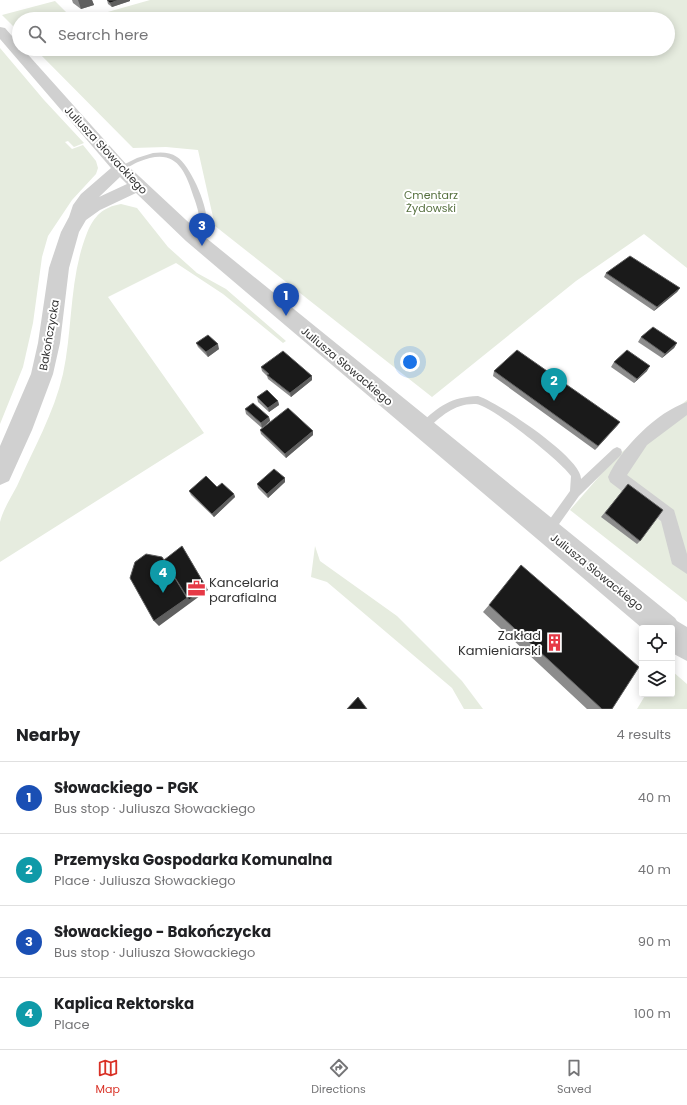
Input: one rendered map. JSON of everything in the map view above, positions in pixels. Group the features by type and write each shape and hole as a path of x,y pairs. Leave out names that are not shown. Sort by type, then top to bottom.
{"street":[{"name":"Juliusza Słowackiego","path":"0,31 12,45"},
{"name":"Juliusza Słowackiego","path":"22,56 137,186 193,237 661,625"},
{"name":"Bakończycka","path":"0,473 20,430 42,374 50,343 61,261 70,232 78,217 82,205 87,198 120,168"},
{"name":"Bakończycka","path":"78,217 94,206 137,186"},
{"path":"687,408 642,440 616,477 668,516 678,558 687,565"},
{"path":"675,636 687,646"}],"lane":[{"path":"120,168 145,157 155,155 164,155 179,160 189,175 203,224 201,231 193,237"},
{"path":"422,428 438,413 453,403 480,400 495,407 567,463 576,475 575,492"},
{"path":"547,531 575,492 617,452"}],"green space":[{"name":"Cmentarz Żydowski","path":"150,0 687,0 687,268 644,234 576,281 432,397 215,226 198,150 166,147 133,148 42,56 675,56 675,12 108,12"},
{"path":"55,1 66,12 13,12"},
{"path":"12,12 12,25 2,15"},
{"path":"0,48 44,100 84,143 74,147 68,141 65,142 72,149 83,145 96,161 98,168 96,174 72,200 48,236 42,257 33,323 23,367 0,424"},
{"path":"121,204 137,208 168,247 197,273 226,289 286,341 283,343 223,294 176,263 108,297 204,433 0,562 1,517 43,431 63,374 74,285 81,250 87,233 96,217 109,207"},
{"path":"687,400 687,602 570,510 617,456"},
{"path":"315,546 320,561 397,616 462,681 483,709 464,709 452,688 327,582 311,577"},
{"path":"675,674 687,684 687,709 637,709 644,697 675,697"}],"building":[{"path":"107,0 119,0 110,3"},
{"path":"630,256 680,288 657,307 606,273"},
{"path":"653,327 677,343 665,354 641,337"},
{"path":"208,335 218,344 206,352 196,343"},
{"path":"517,350 620,422 598,446 494,371"},
{"path":"627,350 650,366 637,379 614,362"},
{"path":"283,351 312,376 290,393 267,375 269,374 261,367"},
{"path":"267,390 278,401 268,408 257,397"},
{"path":"253,403 269,417 261,423 245,409"},
{"path":"288,408 313,431 285,454 260,430"},
{"path":"274,469 285,478 267,494 257,484"},
{"path":"206,476 217,487 222,483 234,494 212,514 189,491"},
{"path":"628,484 663,510 640,541 605,513"},
{"path":"182,546 206,587 189,600 164,560"},
{"path":"146,554 162,557 187,598 154,621 130,578 135,562"},
{"name":"Zakład Kamieniarski","path":"521,565 639,667 612,709 602,709 489,605"},
{"path":"358,697 367,709 347,709"}],"place":[{"name":"Słowackiego - Bakończycka","path":"202,246"},
{"name":"Słowackiego - PGK","path":"286,316"},
{"name":"Przemyska Gospodarka Komunalna","path":"554,401"},
{"name":"Kancelaria parafialna","path":"196,589"},
{"name":"Kaplica Rektorska","path":"163,593"},
{"name":"Zakład Kamieniarski","path":"554,642"}]}
